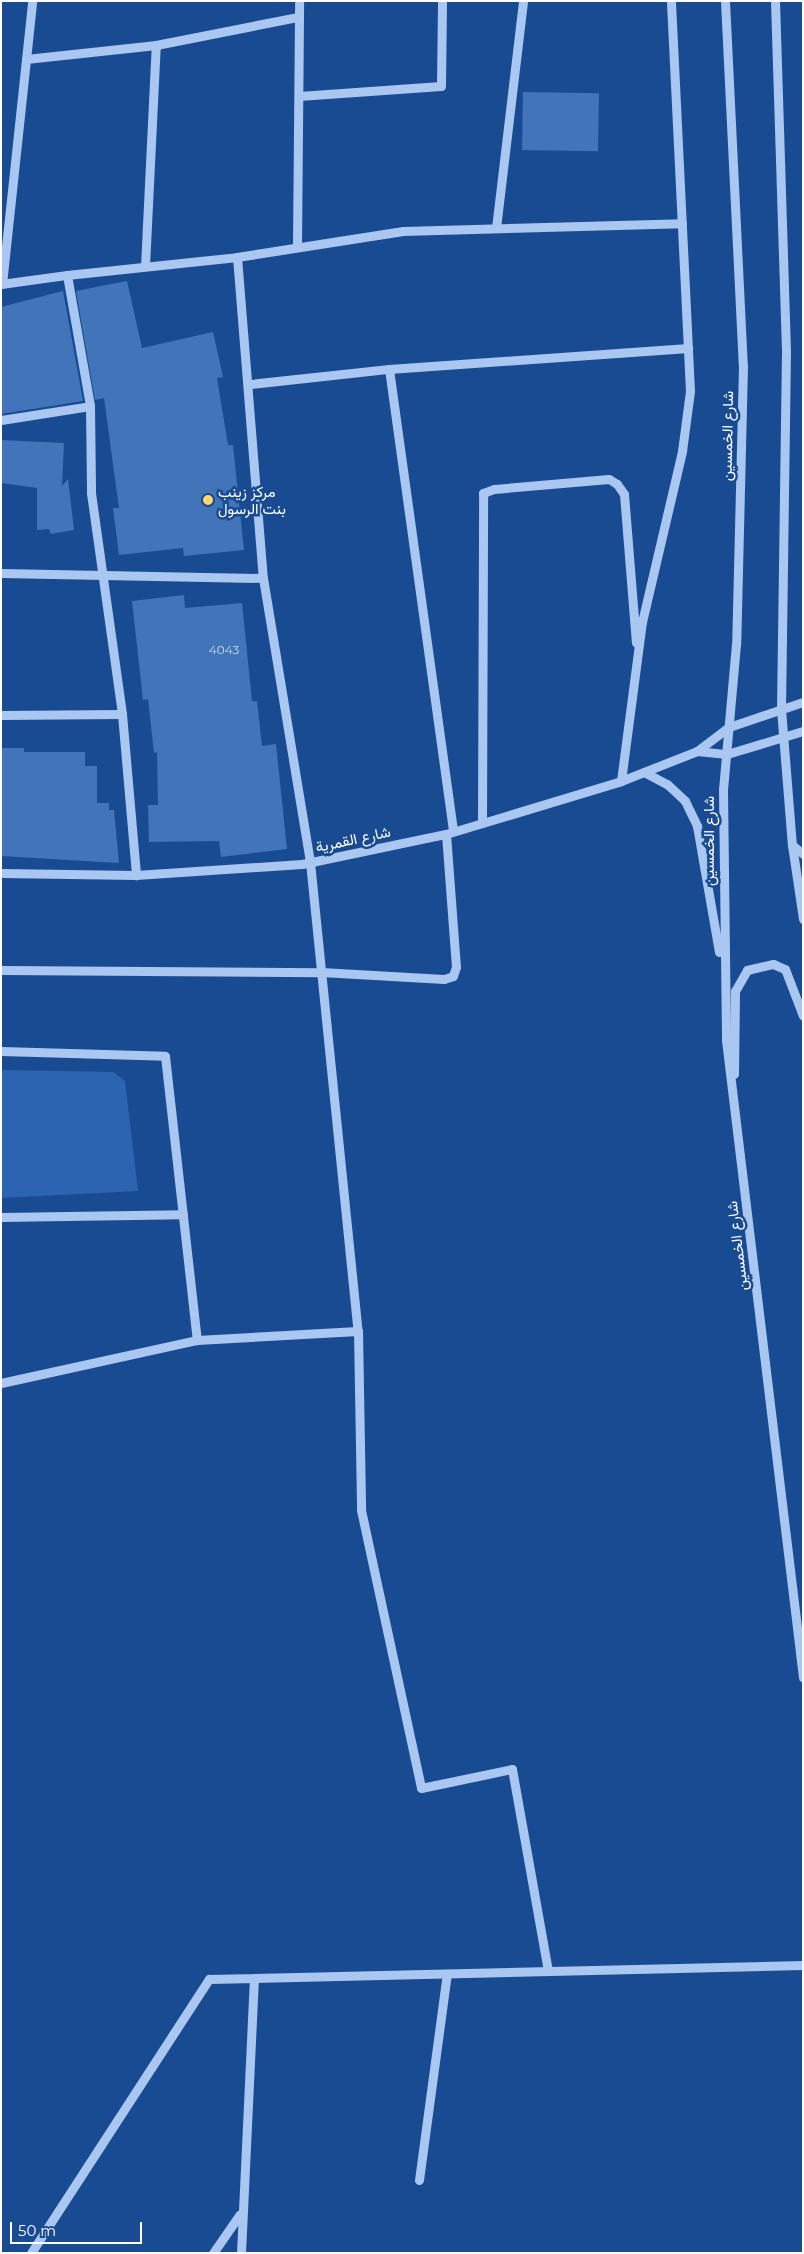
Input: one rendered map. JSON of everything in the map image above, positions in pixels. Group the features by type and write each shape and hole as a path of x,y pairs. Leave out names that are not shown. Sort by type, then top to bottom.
{"street":[{"path":"32,1 2,284 145,266 237,257 297,246 403,231 682,223"},
{"path":"297,246 299,1"},
{"path":"299,96 441,86 442,1"},
{"path":"496,228 523,1"},
{"path":"621,781 642,622 682,451 690,391 671,1"},
{"name":"شارع الخمسين","path":"725,1 743,366 736,644 723,790 726,1040 803,1677"},
{"path":"776,1 786,351 782,709 792,845 803,919"},
{"path":"26,59 156,45 298,17"},
{"path":"145,266 156,45"},
{"path":"237,257 250,384 264,578 310,862 358,1332 361,1510 421,1788 512,1769 548,1971"},
{"path":"67,275 90,406 91,493 122,714 136,875"},
{"path":"250,384 388,369 688,348"},
{"path":"1,970 322,972 444,979 453,976 456,968 450,832 388,369"},
{"path":"1,420 90,406"},
{"path":"482,823 480,504 483,493 494,489 609,479 617,484 624,494 638,661"},
{"path":"1,573 264,578"},
{"name":"شارع القمرية","path":"1,873 136,875 310,862 450,832 621,781 698,751 729,727 803,702"},
{"path":"1,715 122,714"},
{"path":"727,754 803,731"},
{"name":"شارع القمرية","path":"698,751 727,754"},
{"path":"644,772 667,784 685,801 697,826 724,977"},
{"path":"792,845 803,854"},
{"path":"734,1109 735,991 741,978 758,966 773,964 785,969 803,1016"},
{"path":"1,1051 165,1056 197,1340"},
{"path":"1,1217 183,1214"},
{"path":"1,1383 197,1340 358,1332"},
{"path":"31,2253 209,1979 803,1965"},
{"path":"419,2180 447,1974"},
{"path":"241,2253 240,2213 254,1978"},
{"path":"213,2253 240,2213"}],"shaded area":[{"path":"1,1070 113,1072 125,1081 138,1191 1,1198"}],"building":[{"path":"523,92 599,93 598,151 522,150"},
{"path":"127,281 142,348 213,332 223,377 217,378 228,445 233,445 244,550 184,556 183,548 119,555 113,508 119,508 104,398 95,400 76,291"},
{"path":"63,291 83,401 1,414 1,307"},
{"path":"1,440 64,443 62,486 68,479 74,530 51,534 49,529 37,530 37,488 1,483"},
{"path":"184,595 185,608 242,603 252,701 257,701 262,746 276,744 287,849 221,857 219,841 149,842 148,805 158,805 157,752 154,753 148,699 143,700 132,601"},
{"path":"1,748 24,748 24,752 85,752 85,766 97,766 97,803 109,803 109,810 114,810 119,863 1,856"}],"place":[{"name":"مركز زينب بنت الرسول","path":"208,500"}]}
